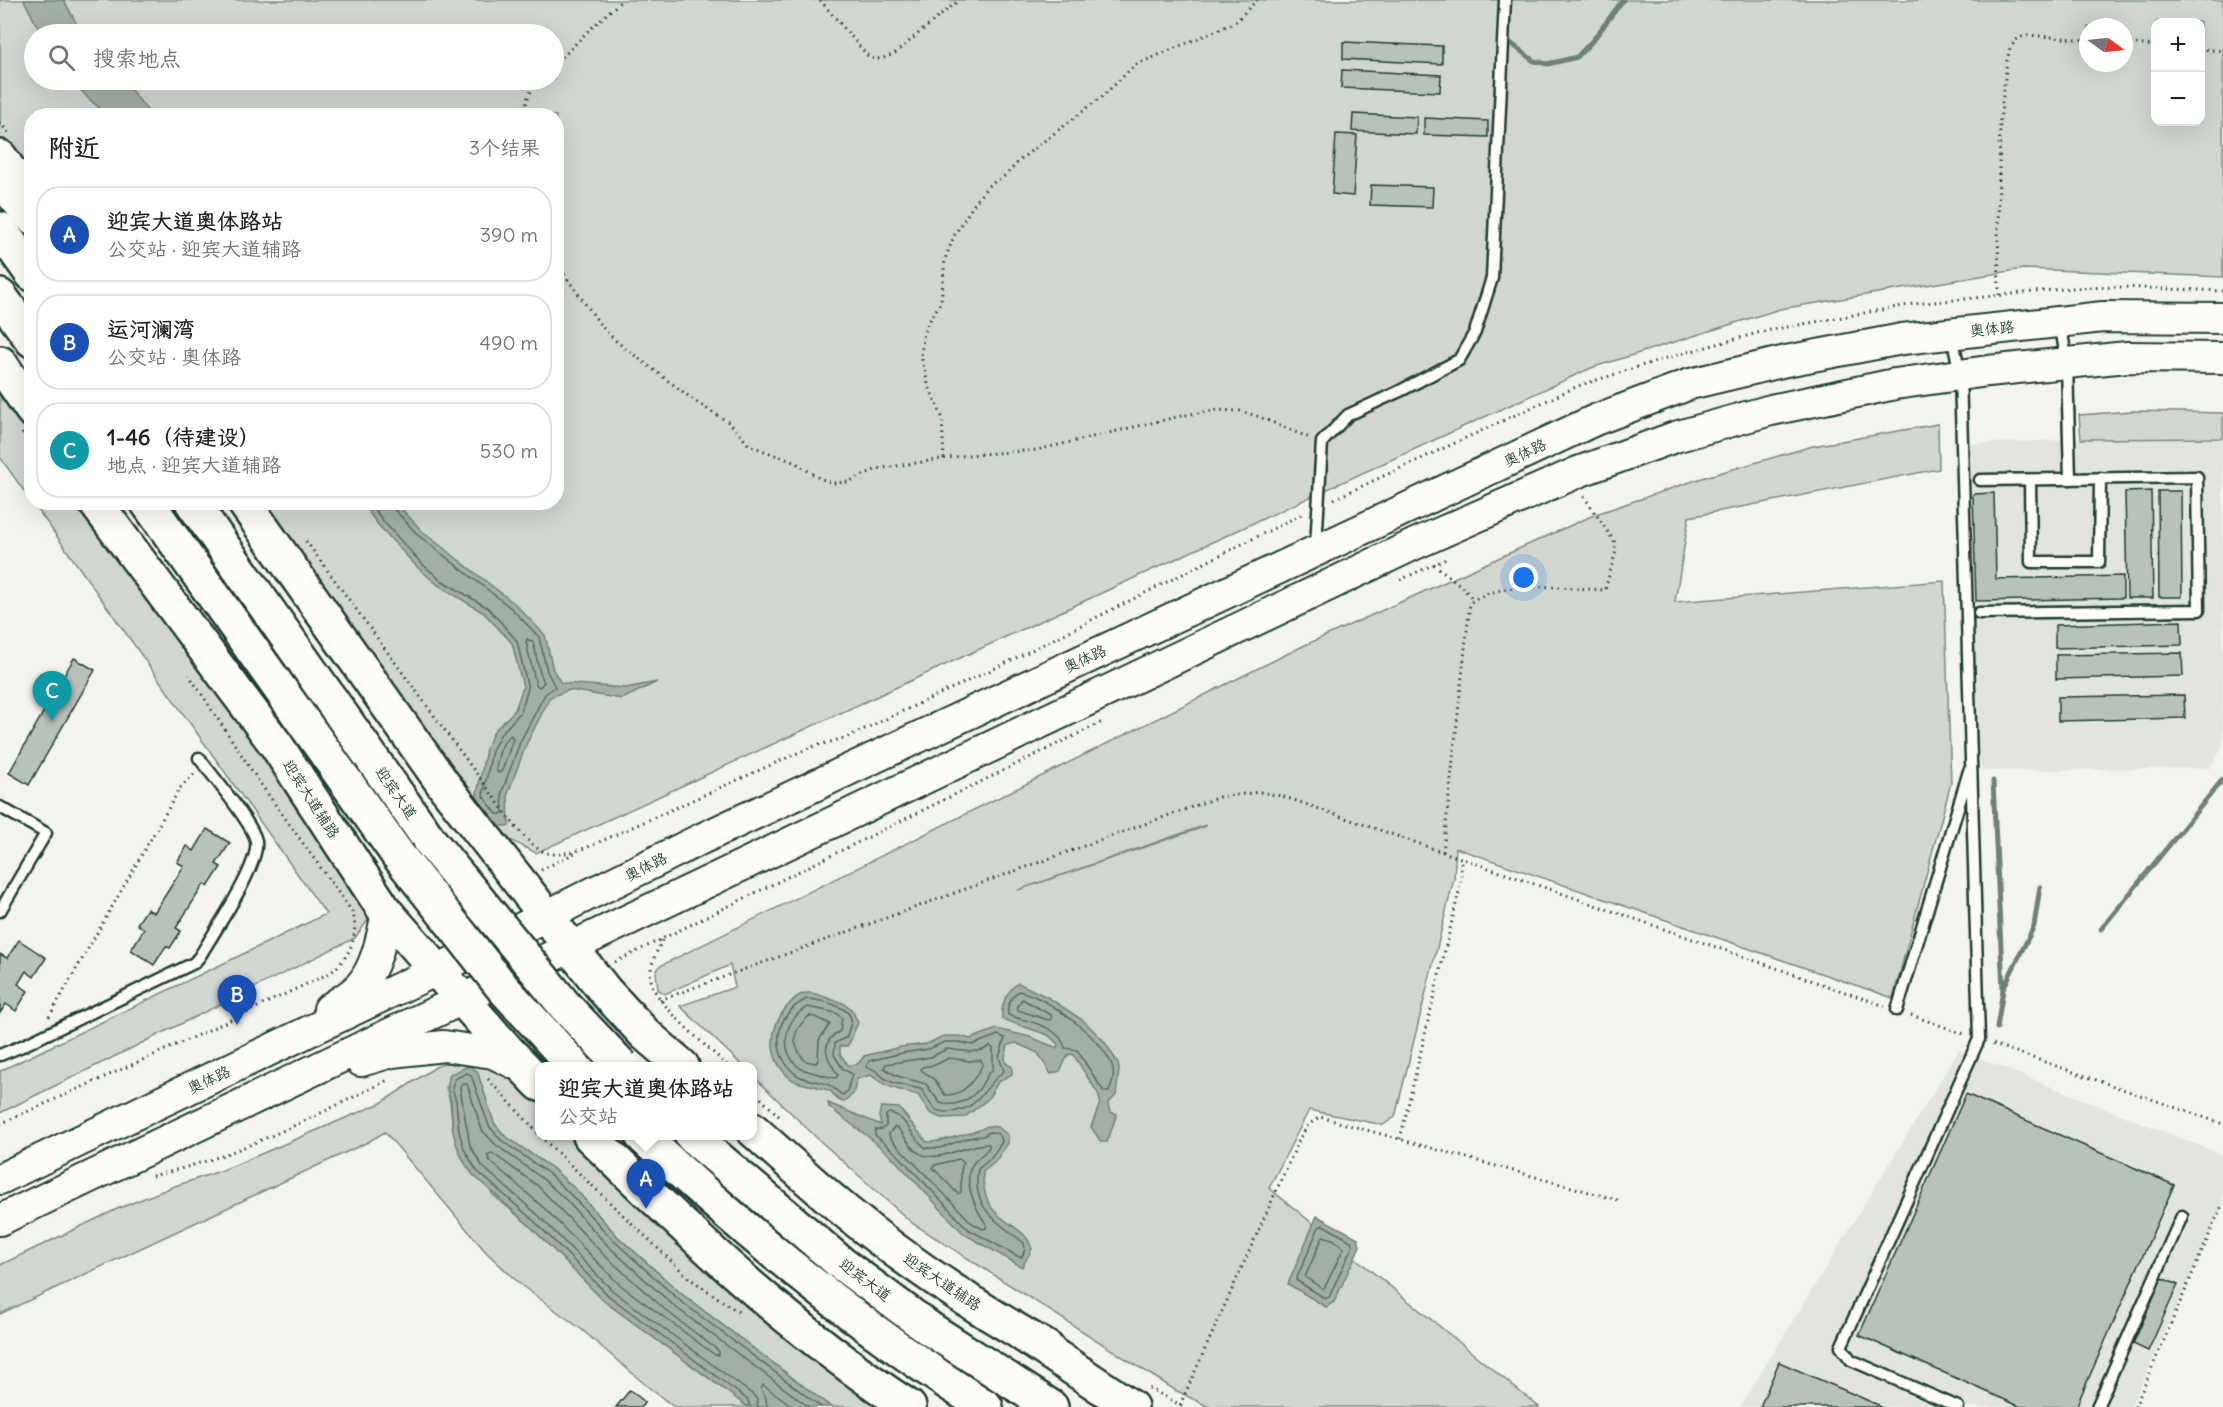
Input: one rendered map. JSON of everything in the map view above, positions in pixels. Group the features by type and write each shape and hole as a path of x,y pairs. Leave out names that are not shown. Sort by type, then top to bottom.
{"main road":[{"path":"0,157 24,190"},
{"path":"0,179 24,208"},
{"path":"0,229 24,263"},
{"path":"0,296 24,329"},
{"name":"奥体路","path":"0,1179 547,917 700,839 1595,420 1690,384 1785,361 1902,339 2103,317 2223,318"},
{"path":"0,1220 1414,544 1578,472 1675,437 1771,410 1895,384 1960,374 2127,357 2223,358"},
{"path":"0,363 24,400"},
{"path":"0,374 24,402"},
{"name":"迎宾大道辅路","path":"101,510 277,746 387,914 532,1076"},
{"path":"153,510 398,855 503,988 570,1062"},
{"name":"迎宾大道","path":"198,510 430,841 566,1007 618,1062"},
{"path":"250,510 446,788 592,974 645,1034 677,1062"},
{"path":"273,1050 359,987 376,958 387,914"},
{"path":"289,1082 392,1052 444,1047 493,1053 532,1076"},
{"name":"迎宾大道辅路","path":"757,1133 846,1212 891,1247 998,1320 1158,1402"},
{"path":"594,1140 756,1292 794,1323 909,1407"},
{"path":"646,1140 706,1196 811,1284 937,1376 987,1407"},
{"name":"迎宾大道","path":"697,1140 842,1264 930,1329 1051,1407"}],"lane":[{"path":"1315,552 1322,442 1348,415 1459,360 1476,332 1492,278 1505,0"},
{"path":"2060,322 2067,363 2070,479"},
{"path":"1952,334 1960,374 1980,1039 1841,1347 1851,1360 1958,1407"},
{"path":"1979,613 2199,610 2197,477 1980,480"},
{"path":"2030,480 2031,562 2099,562 2100,478"},
{"path":"0,1055 36,1040 194,963 200,956 249,872 256,852 256,840 250,826 202,762"},
{"path":"1897,1010 1971,762"},
{"path":"0,807 46,833 0,911"},
{"path":"2097,1407 2182,1216"}],"path":[{"path":"564,56 622,0"},
{"path":"820,0 867,55 873,59 883,59 894,54 959,0"},
{"path":"944,459 942,417 928,384 921,356 923,337 928,323 941,302 945,260 955,234 976,201 988,186 1006,176 1022,158 1104,95 1135,65 1234,22 1257,0"},
{"path":"1999,295 2000,121 2010,48 2018,38 2028,35 2079,39"},
{"path":"2133,44 2151,46"},
{"path":"2205,50 2223,51"},
{"path":"525,108 532,90"},
{"path":"564,273 610,335 699,404 730,423 749,445 796,463 819,478 833,483 848,482 878,469 944,459 1037,450 1185,415 1218,410 1240,411 1257,416 1322,442"},
{"path":"1443,852 1470,603 1478,596 1528,587 1605,590 1616,551 1614,541 1583,495 1592,491"},
{"path":"299,534 515,826 531,845 546,854 561,855 588,847 811,747 845,738 1000,666"},
{"path":"1391,584 1455,555"},
{"path":"1434,564 1474,600"},
{"path":"0,1124 330,973 349,954 355,924 352,913 262,786 185,669"},
{"path":"592,974 1109,719"},
{"path":"36,1040 180,788 202,762"},
{"path":"660,1000 1219,797 1260,792 1282,796 2223,1124"},
{"path":"1400,1139 1461,883 1461,859"},
{"path":"663,939 650,972 652,986 660,1000 724,1062"},
{"path":"484,1074 535,1130"},
{"path":"178,1170 268,1138 390,1079"},
{"path":"757,1094 783,1120"},
{"path":"1158,1402 1300,1138 1308,1125 1320,1117 1618,1200"},
{"path":"2135,1407 2223,1203"}],"shaded area":[{"path":"0,0 2223,0 2223,277 2023,269 1780,309 1591,368 536,853 450,810 239,510 564,510 564,108 24,108 24,203 0,169"},
{"path":"0,370 24,406 24,491 0,457"},
{"path":"2133,411 2223,413 2223,438 2081,439 2079,415"},
{"path":"1938,424 1939,469 1689,517 1675,602 1944,581 1951,783 1893,998 1456,848 1454,879 1395,1117 1383,1125 1309,1110 1269,1188 1539,1407 1209,1407 1175,1390 912,1223 819,1140 757,1080 757,1062 739,1062 680,1006 735,987 730,965 665,994 658,989 656,972 660,966 1303,646 1596,514 1702,478 1813,446","holes":["1206,825 1206,826 1018,890"]},
{"path":"2223,438 2223,746 2210,768 1982,771 1974,732 1968,444 2081,439"},
{"path":"38,510 96,510 361,898 368,920 355,938 0,1113 0,1071 326,914"},
{"path":"1959,1050 2223,1155 2223,1206 2131,1407 1740,1407"},
{"path":"454,1061 480,1061 535,1082 535,1140 595,1140 922,1407 831,1407 683,1295 618,1237 576,1190 552,1168 505,1136 494,1123 477,1071 446,1087 453,1131 493,1195 530,1226 604,1301 748,1407 674,1407 581,1329 521,1285 486,1252 385,1132 0,1314 0,1265 117,1209 223,1170 381,1103 437,1066"}],"water":[{"path":"24,0 64,0 77,24 36,24"},
{"path":"81,90 131,90 145,108 99,108"},
{"path":"367,510 403,510 423,532 515,604 545,635 553,670 561,683 626,688 657,682 622,699 569,690 550,697 526,745 508,793 509,826 500,826 476,799 486,749 494,731 515,710 523,687 512,643 484,613 438,585 417,567"},
{"path":"1018,983 1049,998 1084,1021 1104,1041 1118,1063 1116,1095 1108,1104 1110,1112 1117,1114 1107,1142 1101,1142 1091,1127 1100,1103 1099,1095 1073,1054 1068,1055 1060,1071 1051,1074 1038,1053 1016,1043 1008,1045 1005,1057 1006,1063 1012,1067 1012,1074 998,1082 988,1099 965,1117 941,1118 930,1113 918,1095 888,1086 871,1075 857,1079 853,1094 844,1102 841,1101 829,1090 791,1079 783,1071 775,1054 773,1036 779,1018 795,999 807,993 843,1003 854,1014 858,1023 852,1038 847,1046 840,1046 840,1054 848,1065 858,1064 864,1056 901,1047 927,1044 943,1036 960,1036 970,1039 997,1029 1030,1037 1057,1048 1058,1044 1048,1035 1002,1019 1005,999"},
{"path":"469,1066 477,1071 494,1123 505,1136 552,1168 576,1190 618,1237 683,1295 831,1407 748,1407 604,1301 530,1226 473,1175 463,1160 453,1131 448,1086 450,1074"},
{"path":"828,1103 881,1125 879,1116 881,1107 899,1108 927,1142 940,1141 987,1126 998,1127 1008,1135 1008,1143 995,1162 983,1172 984,1190 996,1213 1020,1231 1032,1249 1022,1267 964,1234 894,1159 829,1107"},
{"path":"1317,1216 1358,1238 1360,1246 1334,1302 1326,1307 1288,1284"}],"building":[{"path":"1343,42 1442,46 1442,64 1343,59"},
{"path":"1342,70 1441,75 1440,92 1341,88"},
{"path":"1353,114 1417,117 1416,134 1352,131"},
{"path":"1424,118 1488,121 1488,137 1424,135"},
{"path":"1336,134 1357,135 1353,196 1332,194"},
{"path":"1371,185 1433,187 1432,207 1370,205"},
{"path":"2151,491 2153,598 2127,598 2125,492"},
{"path":"2158,491 2181,491 2182,597 2159,597"},
{"path":"1994,493 1996,579 2123,576 2123,598 1976,601 1973,494"},
{"path":"2181,621 2182,645 2055,648 2055,625"},
{"path":"2182,653 2183,676 2056,679 2056,655"},
{"path":"74,658 95,670 29,785 9,773"},
{"path":"2184,695 2185,718 2058,721 2058,697"},
{"path":"207,829 230,843 216,864 221,867 208,887 204,884 176,928 181,931 170,948 166,946 154,965 131,950 144,929 137,924 147,909 154,913 184,866 177,862 187,846 194,851"},
{"path":"19,940 46,958 34,977 26,971 18,984 28,991 16,1011 6,1004 0,1013 0,954 7,958"},
{"path":"1966,1094 2174,1185 2076,1407 2021,1407 1859,1335"},
{"path":"2162,1278 2178,1285 2148,1351 2133,1344"},
{"path":"1779,1362 1883,1407 1760,1407"},
{"path":"630,1390 645,1402 641,1407 616,1407"}],"waterway":[{"path":"1508,41 1534,61 1548,64 1577,57 1623,0"},
{"path":"2101,929 2223,779"},
{"path":"1993,781 2003,990 1997,1028"},
{"path":"2003,989 2034,926 2040,887"}],"place":[{"name":"1-46（待建设）","path":"52,721"},
{"name":"运河澜湾","path":"237,1025"},
{"name":"迎宾大道奥体路站","path":"646,1209"}]}
